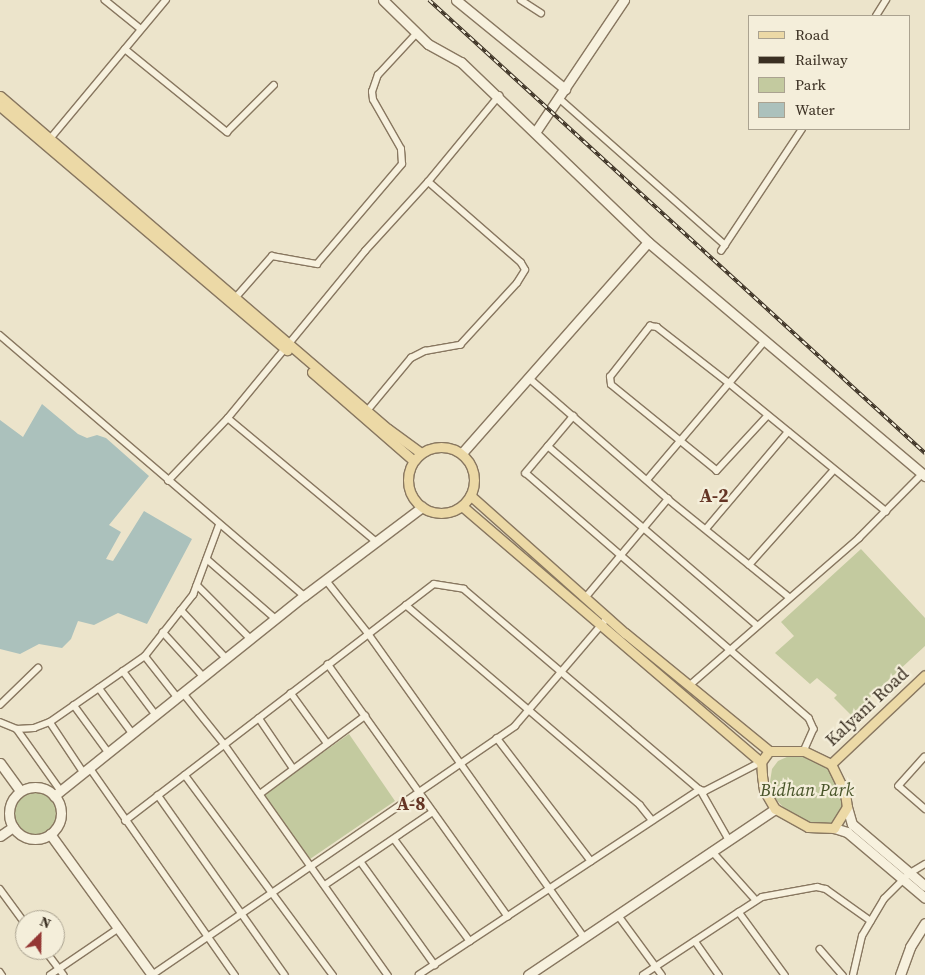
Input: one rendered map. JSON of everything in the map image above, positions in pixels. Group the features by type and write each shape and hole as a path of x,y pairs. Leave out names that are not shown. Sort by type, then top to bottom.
{"main road":[{"path":"0,96 237,296 286,345 413,460"},
{"path":"0,106 366,411 421,453"},
{"path":"440,446 462,453 468,460 475,478 471,496 462,506 444,513 422,507 412,496 407,480 413,460 421,453 440,446"},
{"path":"471,496 608,617 769,751 804,751 831,764 845,793 848,807 834,828 808,828 775,809 764,790 761,762 769,751"},
{"path":"462,506 761,762"},
{"name":"Kalyani Road","path":"831,764 925,675"}],"street":[{"path":"105,0 141,29"},
{"path":"50,139 166,0"},
{"path":"382,0 428,44 461,62 499,96 648,242 924,474 886,511 690,685"},
{"path":"456,0 565,89"},
{"path":"521,0 541,13"},
{"path":"536,131 624,0"},
{"path":"877,15 886,0"},
{"path":"237,296 272,256 317,264 402,164 400,149 373,100 372,92 378,75 417,33"},
{"path":"125,49 227,132 274,85"},
{"path":"168,481 228,418 286,345 428,182 499,96"},
{"path":"559,98 725,245"},
{"path":"721,251 801,130"},
{"path":"366,411 411,358 425,351 460,344 518,283 525,270 521,263 428,182"},
{"path":"462,453 648,242"},
{"path":"768,416 717,471 611,385 610,376 650,326 657,327 729,383 886,511"},
{"path":"0,335 304,596"},
{"path":"647,480 764,341"},
{"path":"529,378 668,499 790,597"},
{"path":"574,416 526,473 813,723 804,751"},
{"path":"228,418 377,542"},
{"path":"706,529 788,432"},
{"path":"548,446 757,625"},
{"path":"750,565 834,470"},
{"path":"586,597 668,499"},
{"path":"58,794 304,596 422,507"},
{"path":"0,722 17,729 34,728 50,722 145,656 181,610 197,585 219,525"},
{"path":"207,559 276,619"},
{"path":"326,580 368,633 459,764 584,937"},
{"path":"125,821 434,584 464,589 561,674 700,790 728,839"},
{"path":"197,585 251,639"},
{"path":"406,605 531,709 640,805 652,820"},
{"path":"181,610 226,659"},
{"path":"50,834 152,975 309,865 497,738 531,709 608,617"},
{"path":"163,632 204,677"},
{"path":"145,656 225,744 388,975"},
{"path":"328,664 508,916"},
{"path":"0,705 38,668"},
{"path":"123,671 156,716"},
{"path":"99,688 133,734"},
{"path":"291,693 327,743"},
{"path":"74,706 109,753"},
{"path":"260,794 365,716"},
{"path":"259,718 293,768"},
{"path":"50,722 125,821 235,975"},
{"path":"17,729 58,794 60,814 56,827 50,834 32,839 19,834 13,827 9,808 20,791 38,788 58,794"},
{"path":"497,738 591,861"},
{"path":"925,757 899,786 925,810"},
{"path":"420,975 700,790 705,791 761,762"},
{"path":"0,763 20,791"},
{"path":"185,775 273,890 333,975"},
{"path":"158,795 243,911 285,975"},
{"path":"848,807 852,824 906,876 925,898"},
{"path":"528,975 775,809"},
{"path":"325,885 395,840 433,812"},
{"path":"0,836 13,827"},
{"path":"834,828 844,830 906,876 925,886"},
{"path":"395,840 470,941"},
{"path":"712,851 756,900"},
{"path":"361,862 435,965"},
{"path":"853,975 856,956 871,921 884,899 906,876 925,864"},
{"path":"643,975 756,900 817,887 826,889 871,921"},
{"path":"0,889 15,910"},
{"path":"739,912 785,975"},
{"path":"618,915 662,975"},
{"path":"900,975 910,948 925,923"},
{"path":"50,975 119,928"},
{"path":"695,941 719,975"},
{"path":"820,949 843,975"},
{"path":"53,960 64,975"}],"green space":[{"path":"861,549 925,618 925,646 851,715 834,698 837,695 817,678 810,684 775,653 794,636 781,622"},
{"path":"349,734 395,801 310,859 263,795"},
{"name":"Bidhan Park","path":"803,755 829,768 838,780 845,808 830,826 816,826 790,815 774,797 770,782 772,769 778,761 789,756"},
{"path":"34,790 47,794 53,800 57,813 53,826 47,832 34,836 21,832 15,826 11,813 15,800 21,794"}],"water":[{"path":"42,404 78,434 87,438 97,435 106,438 149,476 109,525 121,532 106,559 113,561 144,511 192,539 147,624 118,613 94,625 78,621 71,639 62,648 39,644 20,654 0,649 0,420 23,437"}],"railway":[{"path":"429,0 925,453"}],"district":[{"name":"A-2","path":"714,496"},
{"name":"A-8","path":"411,804"}]}
